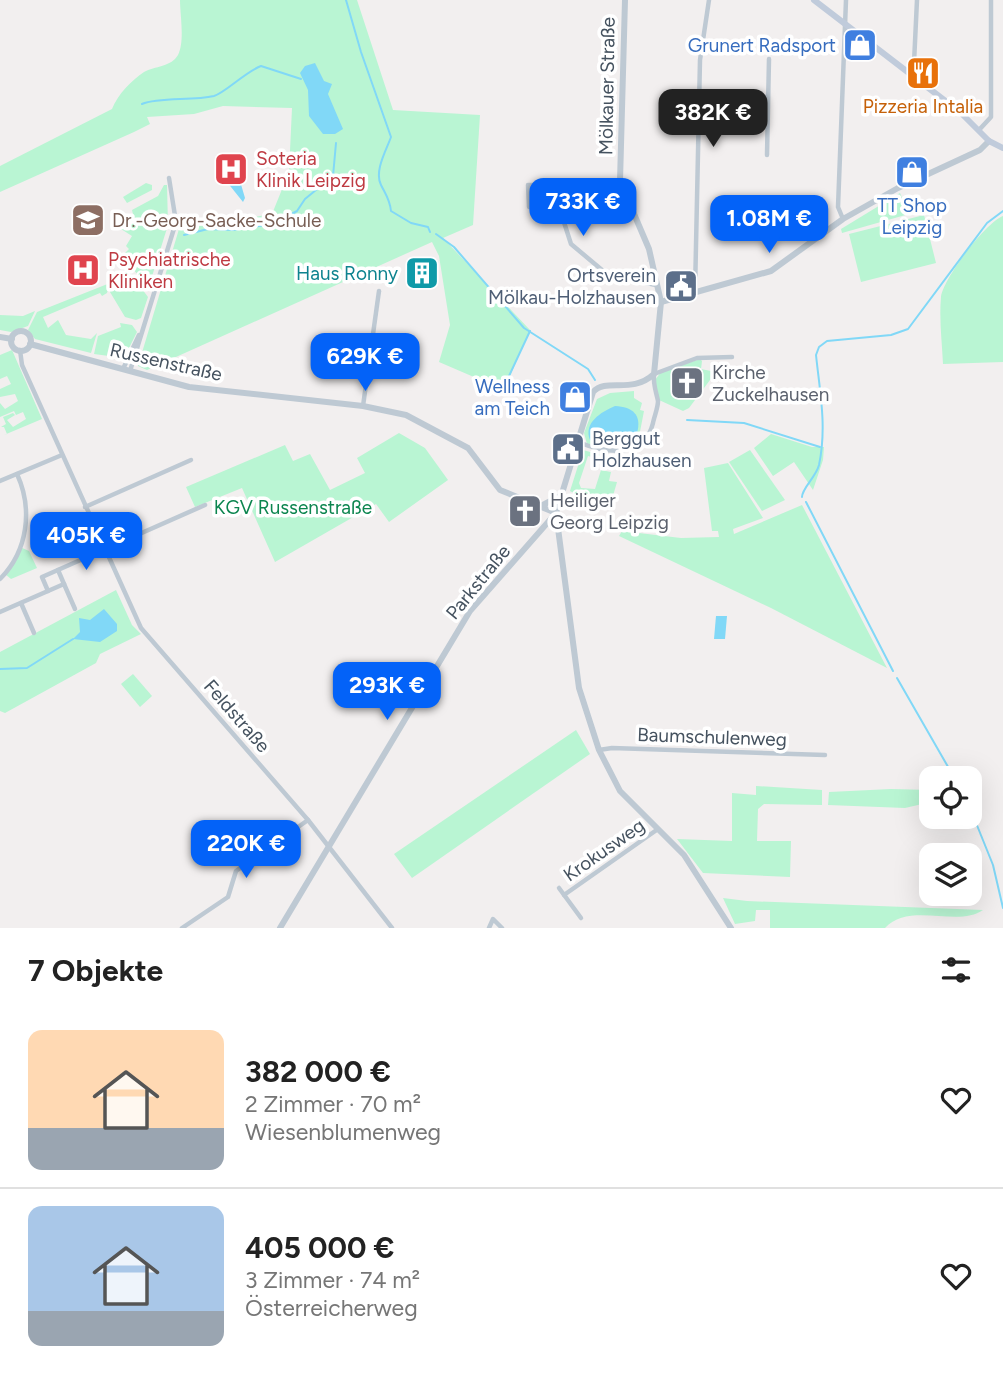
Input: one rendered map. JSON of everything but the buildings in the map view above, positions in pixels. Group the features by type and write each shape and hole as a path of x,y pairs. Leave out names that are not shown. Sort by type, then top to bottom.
{"main road":[{"path":"814,0 909,72 989,141 1003,148"}],"street":[{"name":"Mölkauer Straße","path":"625,0 620,181 649,249 661,303 654,374"},
{"path":"695,293 701,41 709,0"},
{"path":"843,219 838,207 846,0"},
{"path":"909,72 914,63 917,0"},
{"path":"979,130 991,117 991,0"},
{"path":"767,155 769,59"},
{"path":"701,96 768,97"},
{"path":"661,303 771,271 843,219 898,188 980,150 989,141"},
{"path":"127,370 176,222 169,178"},
{"path":"558,209 529,207 528,185 552,185 568,241 603,273 656,285"},
{"path":"363,406 379,292"},
{"path":"24,332 29,336 30,344 20,350 13,347 12,339 15,333 24,332"},
{"path":"0,337 12,339"},
{"name":"Russenstraße","path":"30,344 189,387 363,406 406,415 475,454 500,490 556,513"},
{"name":"Feldstraße","path":"20,350 22,365 141,628 308,820 392,928"},
{"path":"731,928 694,869 659,829 620,791 599,750 579,688 558,550 556,513 585,411 596,389 640,385 654,374 689,360 732,357"},
{"path":"578,442 606,451 624,451 649,437 658,402 652,389 654,374"},
{"path":"0,481 62,454"},
{"path":"85,507 191,460"},
{"path":"0,579 18,554 26,524 26,501 17,474"},
{"path":"538,507 562,494"},
{"path":"48,591 42,577 205,505"},
{"name":"Parkstraße","path":"280,928 470,611 556,513"},
{"path":"58,570 75,609"},
{"path":"0,612 64,584"},
{"path":"21,603 34,634"},
{"name":"Baumschulenweg","path":"599,750 612,748 825,755"},
{"path":"183,928 228,897 236,871 308,820"},
{"name":"Krokusweg","path":"564,895 659,829"},
{"name":"Krokusweg","path":"559,888 581,918"},
{"path":"489,928 493,919 502,928"}],"green space":[{"path":"180,0 357,0 393,110 480,115 473,225 443,238 530,330 504,390 439,362 450,325 439,256 432,242 147,370 138,366 179,229 272,214 289,172 292,108 223,106 194,114 147,117 150,124 0,192 0,166 112,109 121,93 144,72 175,59 181,43"},
{"path":"146,183 152,185 152,190 127,203 123,197"},
{"path":"164,185 167,185 168,225 149,286 121,257 129,249 126,246 132,236 121,229 121,223 135,223 132,210 158,196"},
{"path":"900,193 909,214 842,233 841,229"},
{"path":"924,215 936,263 861,282 849,234"},
{"path":"1003,216 1003,362 943,364 940,314 944,289 957,265 976,240"},
{"path":"128,271 126,275 132,283 136,281 148,297 141,318 136,320 125,317 110,292 114,280"},
{"path":"110,283 107,293 102,296 100,293 43,317 48,328 58,320 66,335 91,339 97,333 91,353 35,339 28,330 37,312"},
{"path":"35,311 28,326 11,332 0,330 0,315 23,316"},
{"path":"120,323 132,325 137,332 124,358 94,354 98,336 121,327"},
{"path":"12,350 42,419 7,434 4,427 1,427 6,424 3,417 13,413 15,415 7,420 13,427 26,419 23,412 16,415 14,411 0,417 0,403 5,409 18,401 15,394 0,397 0,389 11,384 7,376 0,379 0,355"},
{"path":"700,359 701,369 716,372 689,408 683,411 659,400 655,380 661,372"},
{"path":"634,391 634,398 642,403 640,410 644,411 638,442 619,448 587,444 584,433 597,399 610,393"},
{"name":"KGV Russenstraße","path":"399,433 425,448 448,480 389,522 376,504 275,562 242,488 195,507 186,487 285,445 293,461 310,454 330,490 365,473 357,458"},
{"path":"771,434 812,447 824,447 823,460 813,490 794,462 773,476 754,448"},
{"path":"583,450 601,455 599,459 588,456 579,483 581,488 595,489 601,470 611,472 609,481 617,482 610,506 594,504 570,491"},
{"path":"750,450 785,500 762,511 729,462"},
{"path":"728,463 763,518 733,529 734,534 802,505 887,668 771,608 619,536 622,531 681,538 719,537 718,531 712,531 704,468"},
{"path":"20,547 29,551 37,568 11,579 5,574"},
{"path":"116,590 132,625 141,634 100,654 96,663 5,713 0,711 0,652"},
{"path":"133,674 152,696 140,707 121,684"},
{"path":"576,730 590,754 412,878 394,854"},
{"path":"756,786 822,790 822,805 764,804 758,809 757,841 791,841 790,877 703,873 677,839 732,841 732,793 756,795"},
{"path":"919,790 919,805 905,808 828,805 829,792"},
{"path":"723,898 983,910 961,917 907,916 895,920 885,928 770,928 770,910 756,910 755,921 735,924"}],"water":[{"path":"315,63 324,81 332,84 328,94 343,129 335,134 323,134 309,116 308,90 300,73 305,66"},
{"path":"222,175 240,181 245,198 243,202 227,182 219,178"},
{"path":"615,406 635,413 638,421 637,433 622,443 590,440 588,434 591,423"},
{"path":"104,609 117,624 117,631 100,642 73,639 80,632 79,618 90,620"},
{"path":"716,616 727,616 725,639 714,639"}],"waterway":[{"path":"346,0 391,137 380,167 381,185 391,211 411,223 428,227 430,232"},
{"path":"142,104 157,100 214,96 261,66 301,79"},
{"path":"184,235 208,229 233,230 273,224 297,211 305,199 333,176 336,143"},
{"path":"802,497 819,465 821,451 822,410 816,355 819,347 827,341 891,335 908,329 987,223 1003,211"},
{"path":"436,234 454,247 524,328 588,369 595,380"},
{"path":"502,391 530,331"},
{"path":"687,420 744,423 820,447"},
{"path":"806,502 893,671"},
{"path":"0,669 27,668 73,639"},
{"path":"897,678 948,766"},
{"path":"978,829 993,865 1003,908"}],"place":[{"name":"Grunert Radsport","path":"860,45"},
{"name":"Pizzeria Intalia","path":"923,73"},
{"name":"Soteria Klinik Leipzig","path":"231,169"},
{"name":"TT Shop Leipzig","path":"912,172"},
{"name":"Dr.-Georg-Sacke-Schule","path":"88,220"},
{"name":"Psychiatrische Kliniken","path":"83,270"},
{"name":"Haus Ronny","path":"422,273"},
{"name":"Ortsverein Mölkau-Holzhausen","path":"681,286"},
{"name":"Kirche Zuckelhausen","path":"687,383"},
{"name":"Wellness am Teich","path":"575,397"},
{"name":"Berggut Holzhausen","path":"568,449"},
{"name":"Heiliger Georg Leipzig","path":"525,511"}]}
